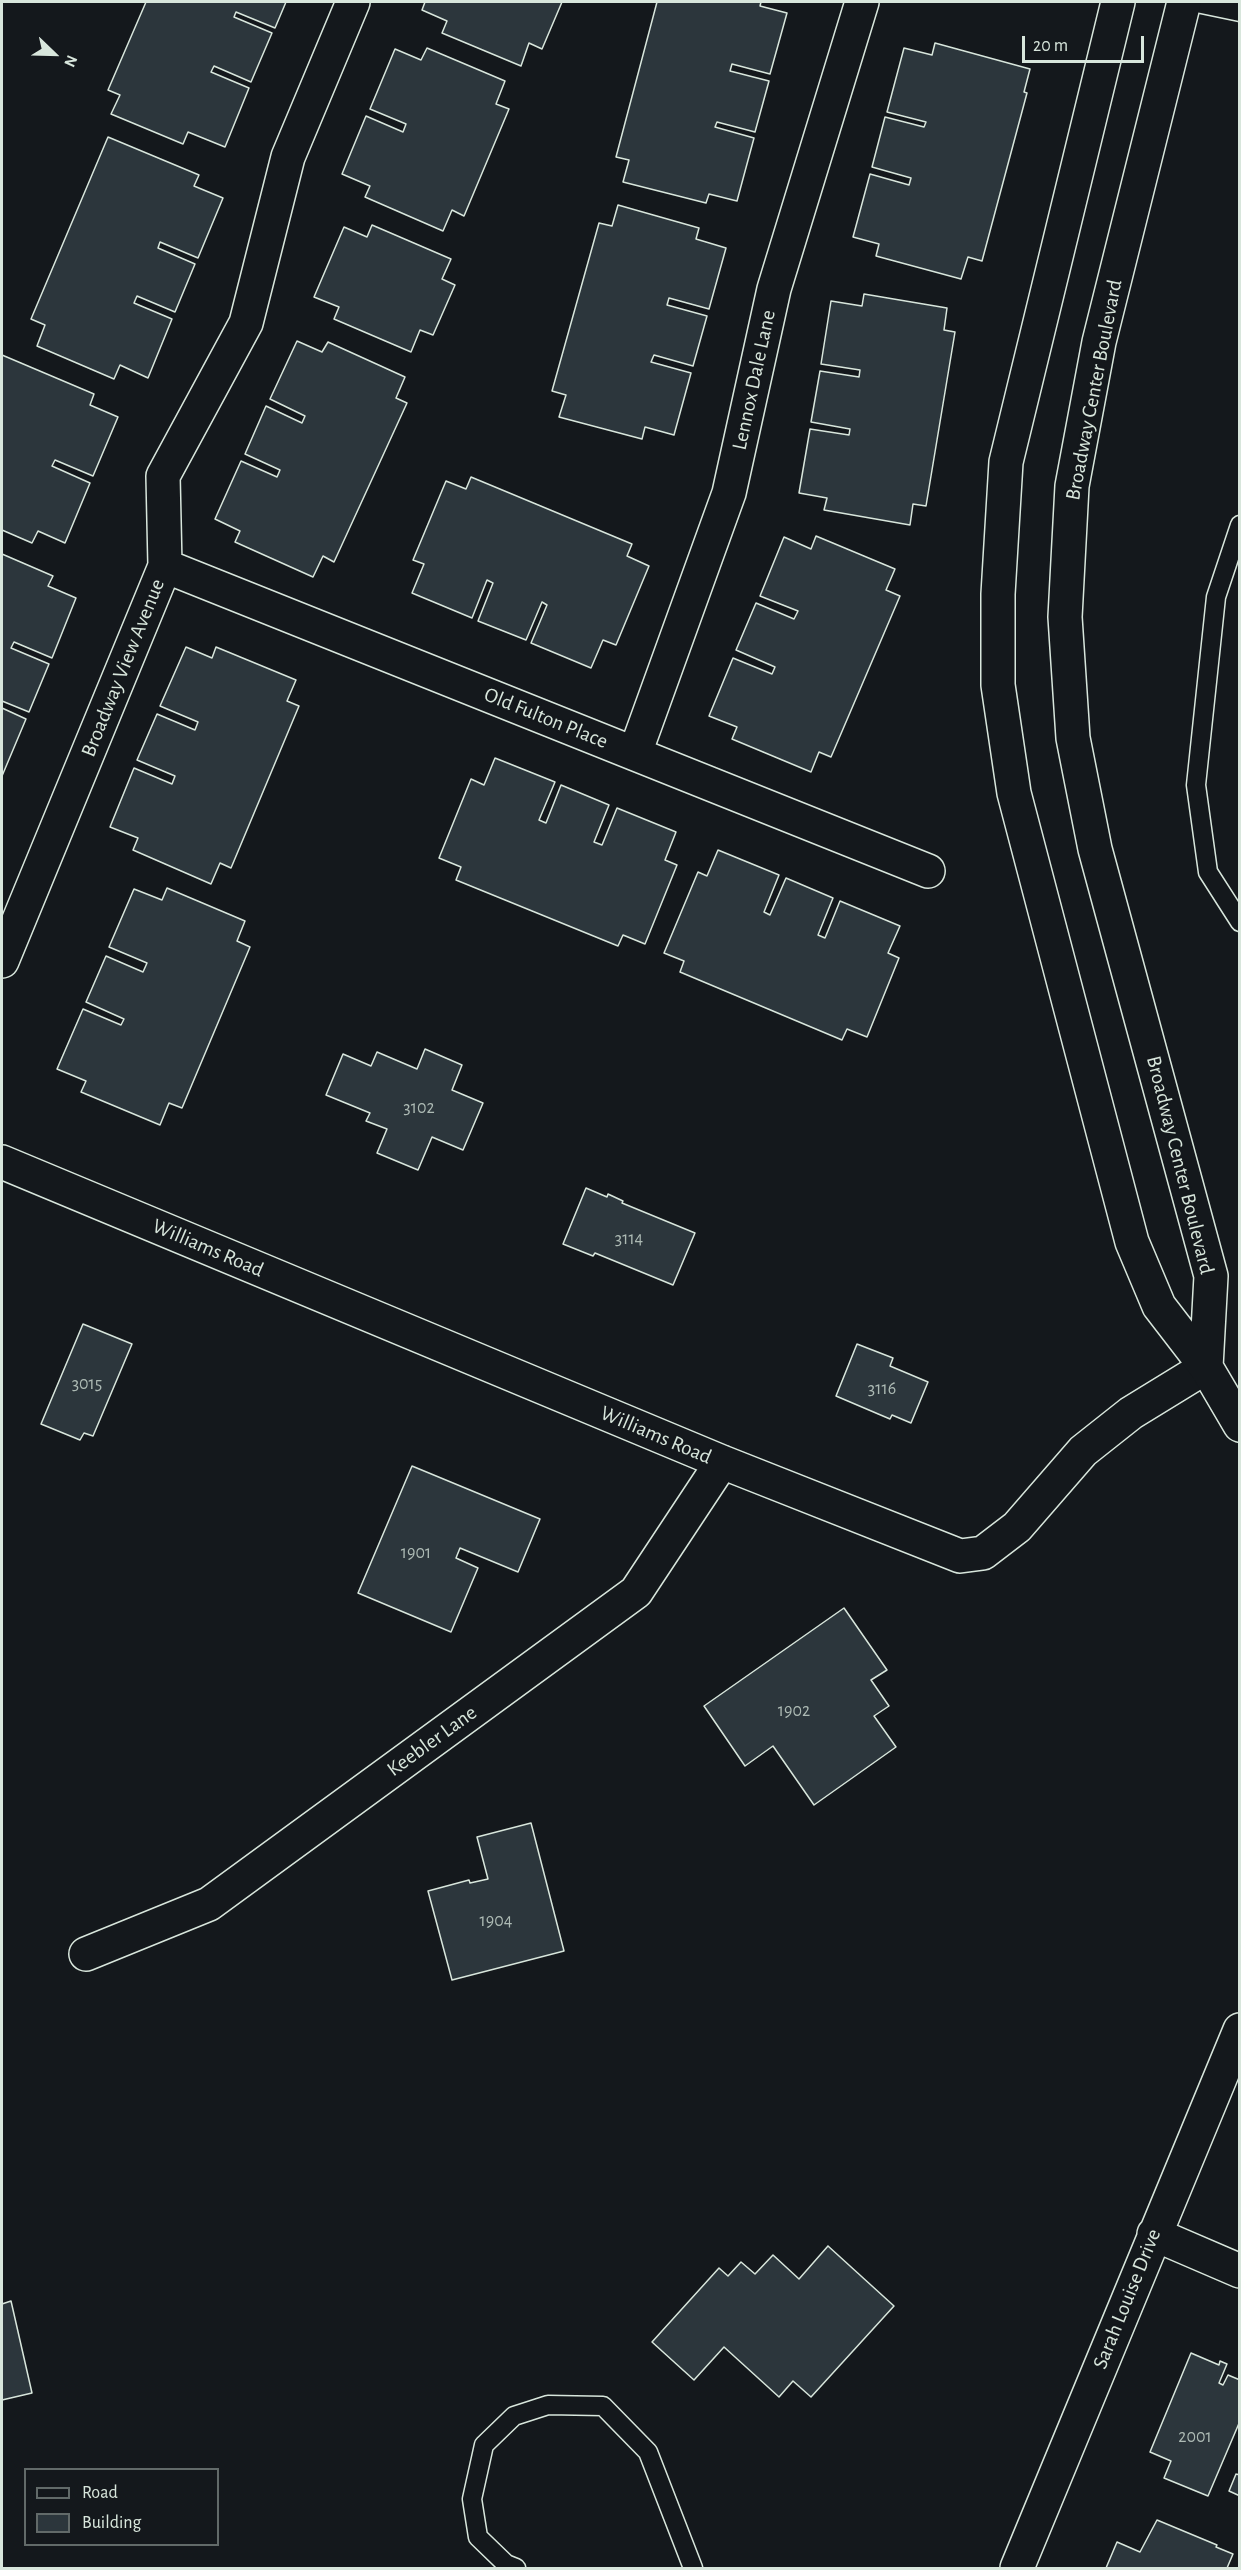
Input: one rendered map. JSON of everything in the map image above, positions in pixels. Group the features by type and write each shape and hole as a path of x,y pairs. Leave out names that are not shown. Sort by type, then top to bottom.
{"street":[{"name":"Broadway View Avenue","path":"2,961 165,566 163,476 246,323 288,157 353,2"},
{"name":"Lennox Dale Lane","path":"635,753 729,493 774,289 862,2"},
{"path":"1118,2 1006,462 998,594 998,684 1014,793 1132,1242 1159,1306 1206,1367 1239,1425"},
{"name":"Broadway Center Boulevard","path":"1184,2 1099,342 1072,486 1065,617 1073,738 1095,849 1211,1276 1206,1367"},
{"name":"Old Fulton Place","path":"165,566 928,871"},
{"name":"Williams Road","path":"2,1162 722,1462 960,1556 983,1553 1017,1527 1083,1451 1131,1413 1206,1367"},
{"name":"Keebler Lane","path":"86,1954 209,1904 636,1592 722,1462"},
{"name":"Sarah Louise Drive","path":"1017,2568 1239,2030"},
{"path":"1154,2234 1239,2271"}],"lane":[{"path":"1192,2 1239,12"},
{"path":"1239,525 1216,597 1196,786 1208,872 1239,922"},
{"path":"516,2568 506,2564 478,2537 472,2499 484,2445 514,2416 548,2405 603,2406 648,2452 693,2568"}],"building":[{"path":"146,2 286,2 275,28 236,12 234,17 272,33 251,82 214,66 211,72 249,88 225,147 188,132 183,144 111,114 120,95 108,90"},
{"path":"425,2 562,2 542,49 529,43 521,66 442,33 447,21 422,10"},
{"path":"657,2 761,2 760,6 787,13 770,74 732,64 730,71 769,81 755,132 717,122 715,127 754,138 737,201 709,194 706,203 623,182 629,160 616,157"},
{"path":"935,43 1030,69 1024,92 1027,93 982,261 968,257 961,279 876,256 879,244 853,237 870,174 909,185 911,178 872,167 885,117 924,127 926,122 887,112 904,48 932,55"},
{"path":"427,48 505,81 496,104 509,109 464,216 452,210 443,231 365,197 370,186 342,174 366,116 403,132 406,124 370,109 395,49 421,60"},
{"path":"108,137 199,175 194,186 223,198 198,258 160,242 158,248 195,264 175,312 137,296 134,303 172,319 148,378 120,365 114,379 37,346 45,325 31,319"},
{"path":"618,205 699,228 696,239 726,248 709,309 669,298 667,305 707,316 693,366 654,355 651,362 691,373 674,435 645,427 642,439 559,417 566,395 552,391 599,223 612,226"},
{"path":"372,225 451,259 442,279 455,285 433,335 420,330 411,352 334,319 339,307 314,297 344,227 367,237"},
{"path":"864,294 947,308 944,330 955,332 926,506 913,504 910,525 824,510 827,498 799,493 810,429 849,435 850,429 811,422 820,371 859,377 860,370 821,364 831,301 862,306"},
{"path":"297,341 322,352 328,342 405,377 396,398 407,403 334,562 323,556 313,577 235,542 240,531 215,519 241,461 277,477 280,470 245,454 266,406 302,423 305,416 270,399"},
{"path":"2,355 94,394 90,405 118,417 93,476 55,460 52,466 90,483 65,543 38,531 32,543 2,530"},
{"path":"471,477 632,544 627,556 649,566 616,645 603,640 591,668 531,643 547,605 542,602 526,640 478,621 493,583 487,580 472,618 412,593 424,564 413,560 446,481 466,489"},
{"path":"816,536 895,569 886,590 900,596 831,757 819,752 811,772 732,739 737,727 709,716 733,658 772,674 775,667 736,650 756,603 794,619 798,611 760,596 784,537 811,549"},
{"path":"2,554 53,576 48,586 76,598 52,658 14,642 11,648 49,664 29,712 2,701"},
{"path":"186,647 212,658 216,647 296,680 287,701 299,706 231,868 220,863 211,884 133,850 138,838 110,827 134,768 172,784 175,776 137,760 157,714 195,730 198,722 160,706"},
{"path":"2,708 26,719 2,776"},
{"path":"495,758 555,782 539,820 546,823 561,785 609,805 594,842 602,845 617,808 676,832 665,860 677,865 645,944 623,935 618,946 456,880 461,867 439,858 471,779 484,785"},
{"path":"718,850 779,875 764,912 770,915 786,878 833,898 818,935 825,938 840,901 900,926 888,953 899,958 867,1037 847,1029 842,1040 680,972 684,961 664,953 698,872 707,876"},
{"path":"167,888 245,921 237,941 250,947 182,1108 169,1103 160,1125 81,1092 86,1081 57,1069 83,1009 121,1025 124,1019 86,1002 106,956 143,972 147,963 109,947 134,889 162,900"},
{"path":"425,1049 462,1065 452,1090 483,1103 463,1150 432,1137 418,1170 377,1153 387,1129 366,1121 370,1113 326,1095 343,1054 371,1066 377,1052 417,1069"},
{"path":"586,1188 607,1197 608,1194 623,1201 622,1203 695,1233 673,1285 595,1253 593,1256 563,1244"},
{"path":"83,1324 132,1344 93,1436 84,1433 80,1440 41,1424"},
{"path":"857,1344 893,1358 890,1366 928,1382 911,1423 892,1415 890,1419 836,1396"},
{"path":"412,1466 540,1519 518,1572 460,1548 456,1558 478,1568 451,1632 358,1593"},
{"path":"844,1608 887,1670 871,1680 889,1706 874,1716 896,1747 814,1805 773,1746 745,1766 704,1706"},
{"path":"531,1823 564,1951 452,1980 428,1891 469,1880 470,1883 488,1879 477,1837"},
{"path":"828,2246 894,2306 811,2397 793,2381 779,2397 724,2347 694,2380 652,2342 719,2268 728,2276 741,2262 755,2274 773,2255 799,2279"},
{"path":"11,2301 32,2393 2,2400 2,2304"},
{"path":"1191,2353 1219,2365 1220,2361 1227,2364 1219,2383 1223,2385 1228,2375 1240,2380 1240,2421 1208,2496 1164,2478 1171,2461 1150,2452"},
{"path":"1236,2474 1240,2475 1240,2496 1229,2491"},
{"path":"1157,2520 1233,2554 1227,2568 1106,2568 1117,2542 1140,2552"}]}
